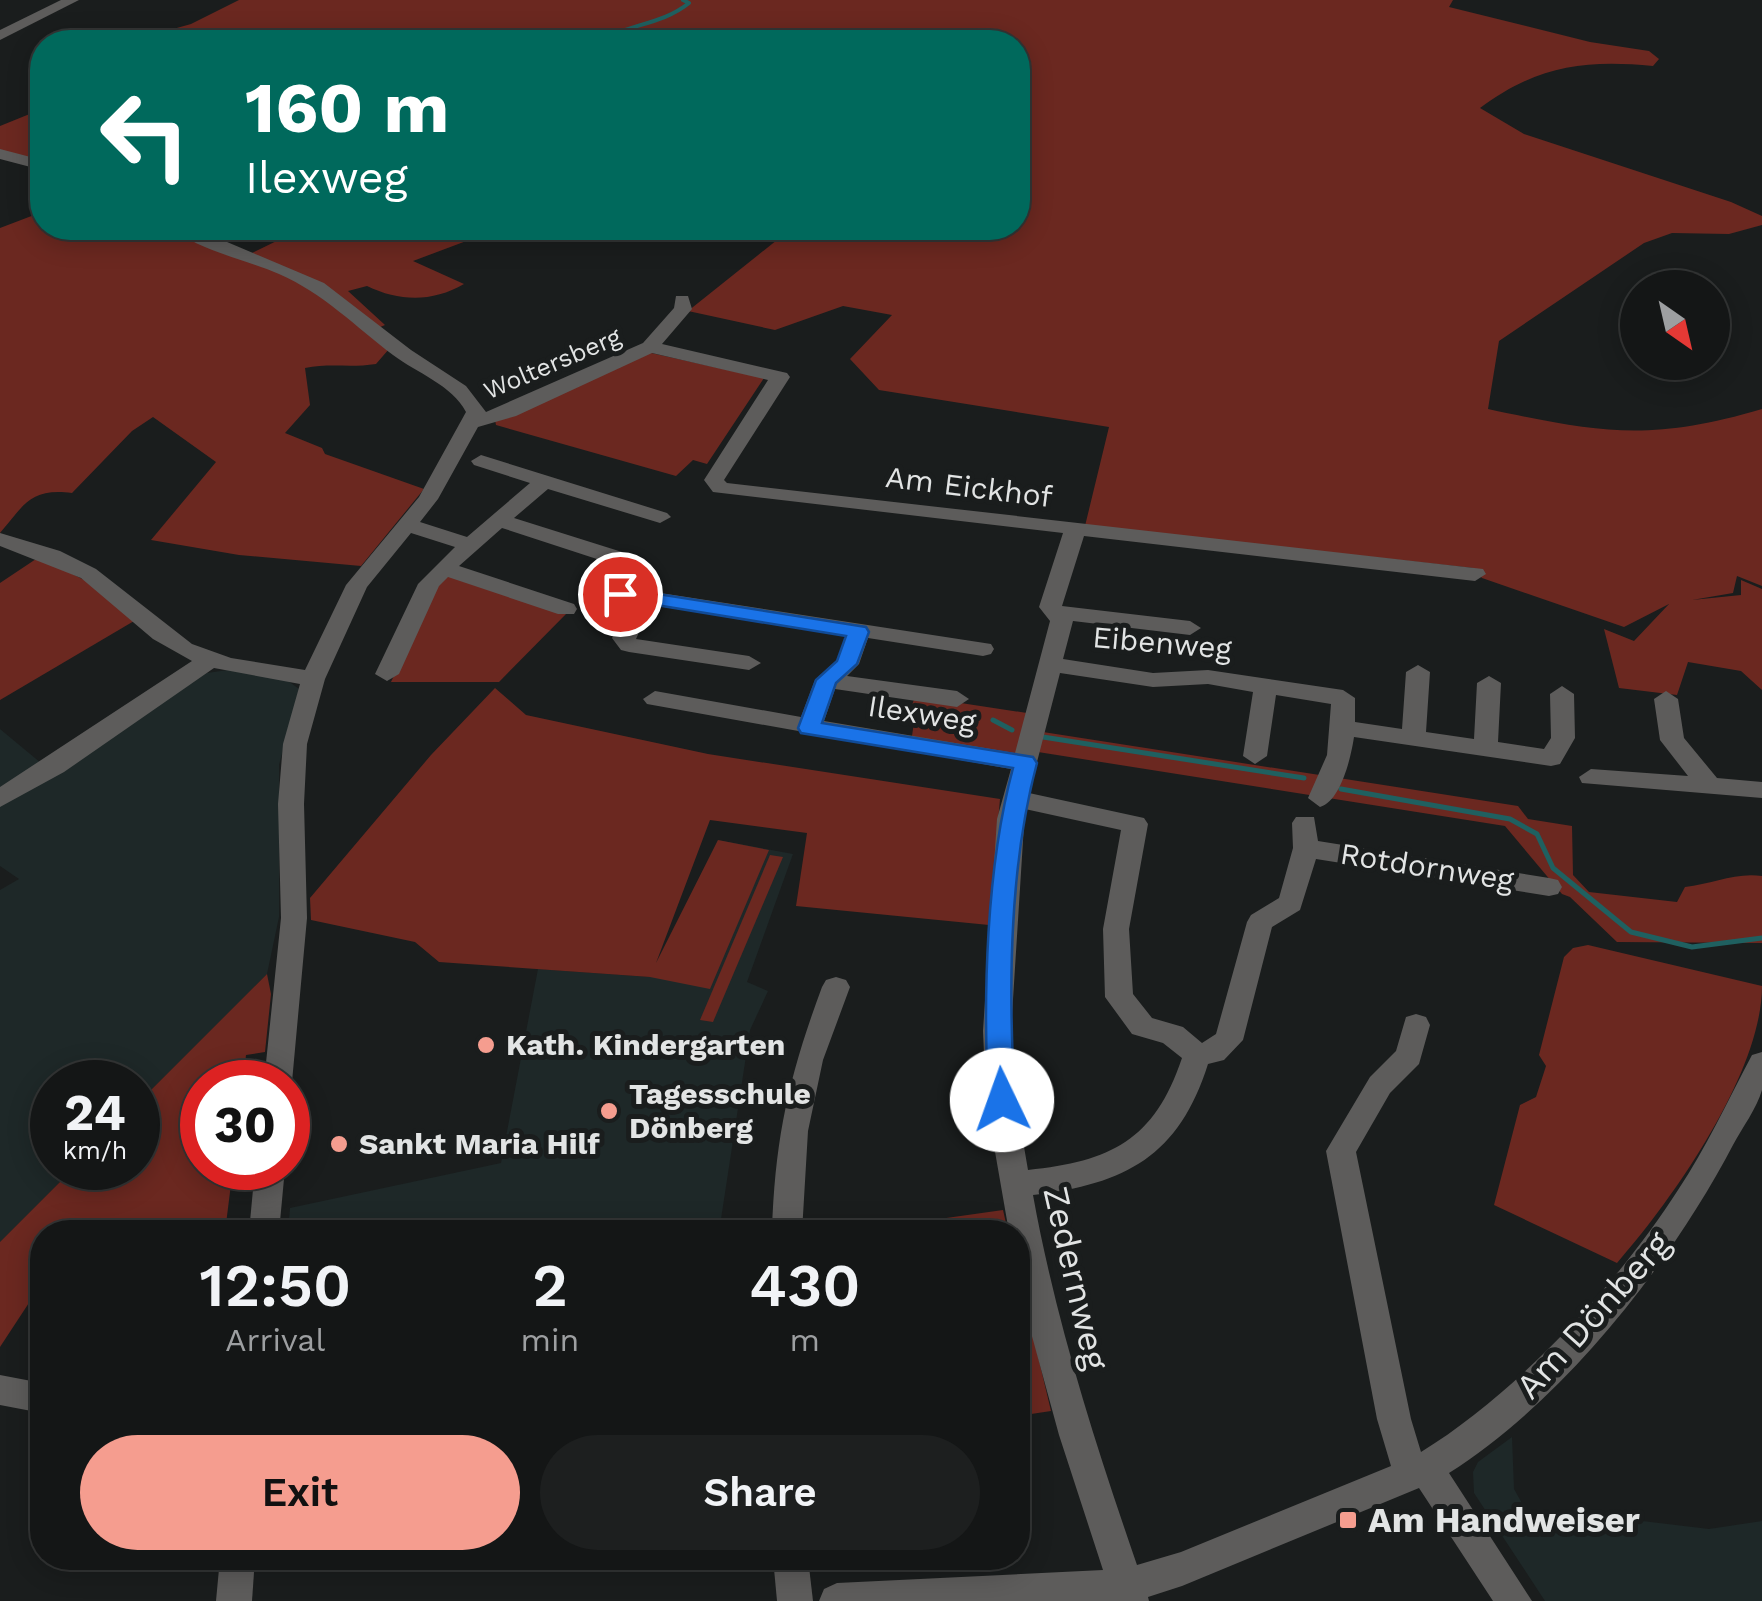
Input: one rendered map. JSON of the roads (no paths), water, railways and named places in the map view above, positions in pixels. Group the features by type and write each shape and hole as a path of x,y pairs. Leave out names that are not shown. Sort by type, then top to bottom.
{"street":[{"path":"0,36 72,0"},
{"path":"0,154 30,162"},
{"path":"204,240 298,276 330,294 415,362 470,398 476,412 474,422 428,499 357,586 313,679 295,744 291,804 294,893 280,1060"},
{"name":"Woltersberg","path":"474,422 509,412 650,347 683,309 682,300"},
{"name":"Am Eickhof","path":"650,347 780,377 714,480 720,488 1475,574"},
{"path":"481,460 660,517"},
{"path":"386,674 429,584 544,480"},
{"path":"498,520 614,557"},
{"path":"406,526 471,544"},
{"name":"Zedernweg","path":"1022,1220 1002,1100 998,1031 1010,820 1062,620 1050,607 1075,530"},
{"path":"0,539 37,549 102,582 142,620 184,649 210,660 313,679"},
{"path":"444,568 566,609"},
{"path":"596,590 983,649"},
{"path":"643,598 622,638 629,645 749,663"},
{"path":"1055,612 1190,628"},
{"name":"Ilexweg","path":"809,728 826,680 846,664 858,632"},
{"path":"0,798 55,766 210,660"},
{"name":"Eibenweg","path":"1052,665 1153,680 1208,676 1343,698 1343,728"},
{"path":"1413,739 1418,672"},
{"name":"Ilexweg","path":"826,680 957,699"},
{"path":"1486,750 1489,683"},
{"name":"Eibenweg","path":"1255,756 1266,686"},
{"path":"1320,798 1338,755 1343,728 1551,758 1563,738 1562,694"},
{"name":"Ilexweg","path":"654,699 1026,763"},
{"path":"1666,699 1672,740 1710,786"},
{"path":"1592,777 1762,790"},
{"path":"1016,799 1135,824 1116,929 1119,997 1142,1026 1173,1035 1197,1054 1179,1110 1159,1134 1134,1154 1106,1168 1064,1180 1016,1184"},
{"name":"Rotdornweg","path":"1197,1054 1214,1052 1229,1040 1260,922 1291,903 1306,835 1549,887"},
{"path":"788,1220 793,1131 809,1060 836,987"},
{"path":"1416,1025 1409,1056 1380,1086 1340,1150 1394,1419 1418,1472 1514,1601"},
{"name":"Am Dönberg","path":"837,1601 1128,1594 1418,1472 1474,1438 1516,1402 1632,1279 1690,1198 1762,1063"},
{"path":"265,1220 268,1190"},
{"name":"Zedernweg","path":"1030,1266 1076,1436 1128,1594"},
{"path":"0,1390 30,1396"},
{"path":"234,1601 237,1570"},
{"path":"793,1570 795,1601"}],"waterway":[{"path":"624,30 679,10 689,3 683,0"},
{"path":"993,720 1012,730"},
{"path":"1043,737 1304,778"},
{"path":"1341,789 1510,819 1537,834 1553,868 1631,932 1692,947 1762,938"}],"place":[{"name":"Kath. Kindergarten","path":"486,1045"},
{"name":"Tagesschule Dönberg","path":"609,1111"},
{"name":"Sankt Maria Hilf","path":"339,1144"},
{"name":"Am Handweiser","path":"1348,1520"}]}
